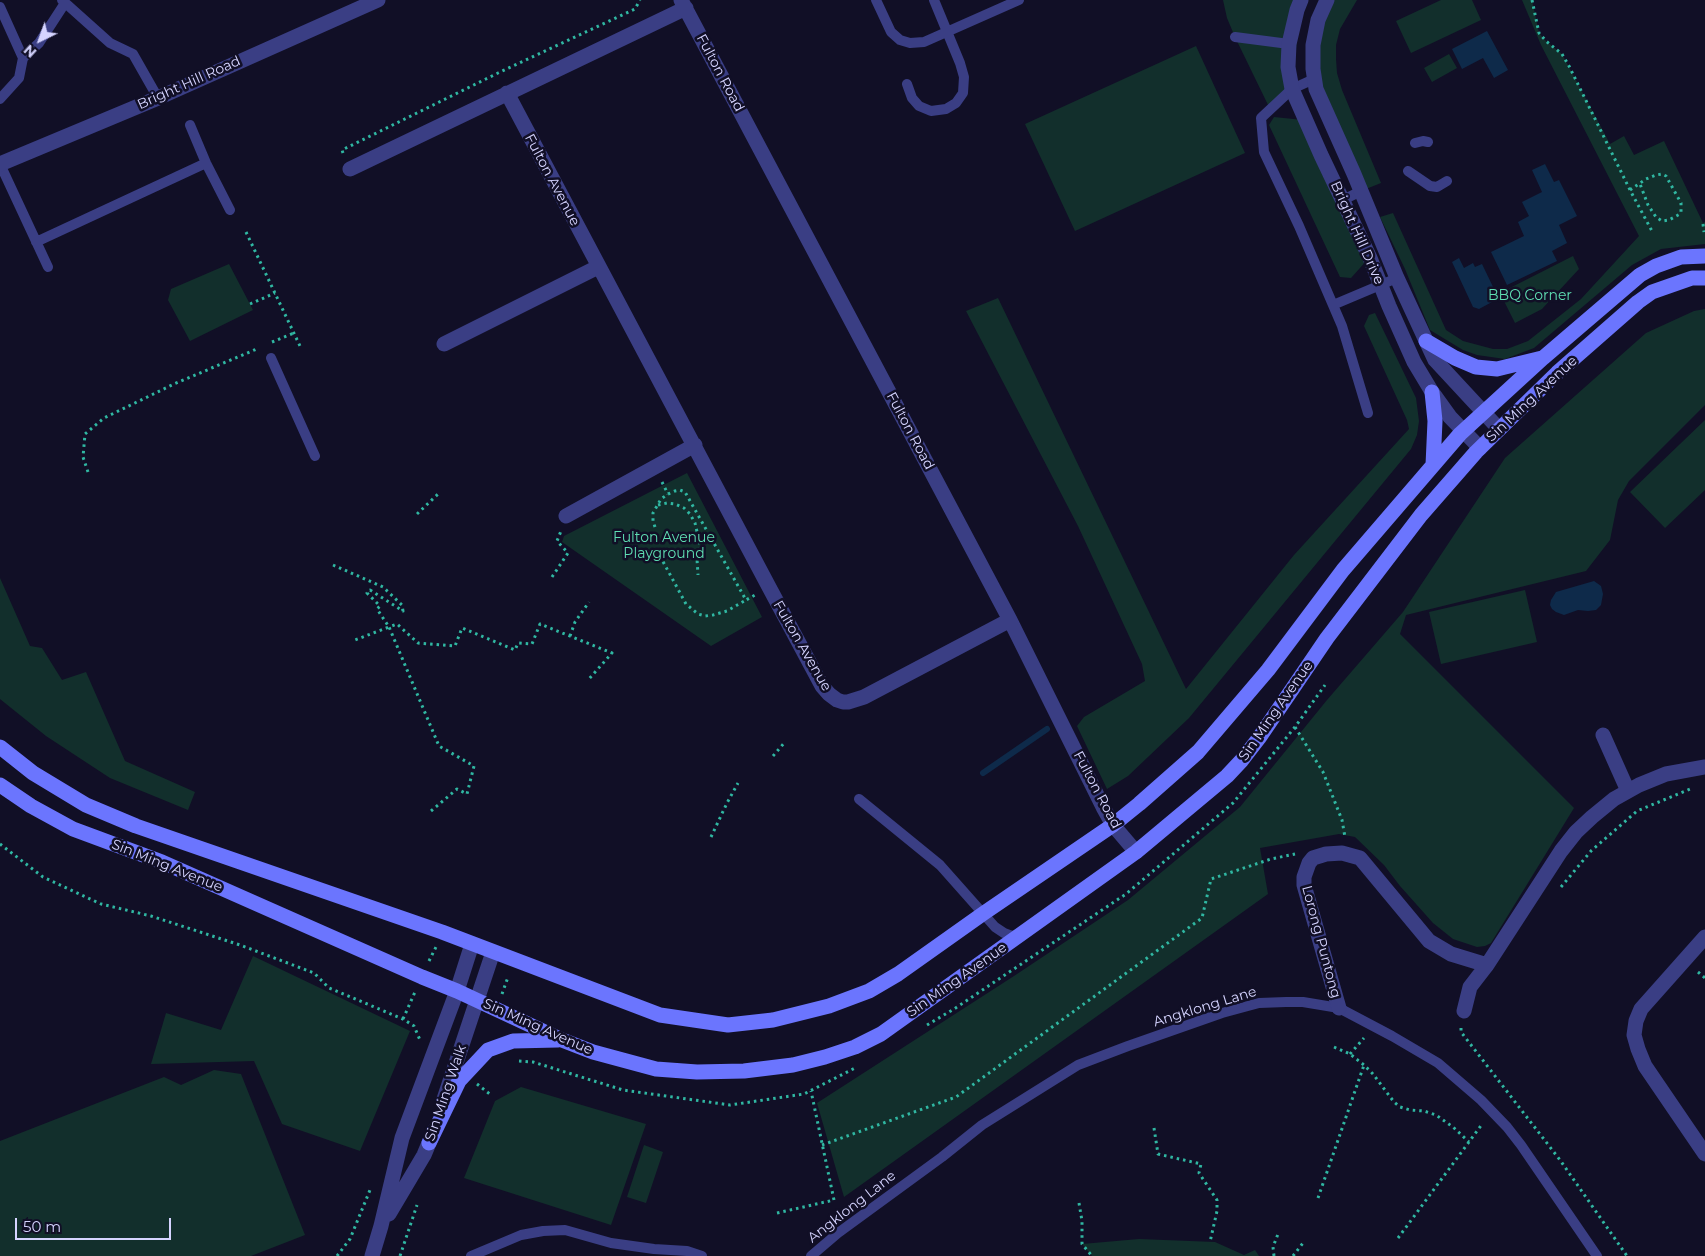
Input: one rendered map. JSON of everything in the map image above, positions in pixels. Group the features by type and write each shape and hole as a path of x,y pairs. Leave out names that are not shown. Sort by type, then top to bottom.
{"main road":[{"name":"Sin Ming Avenue","path":"0,747 33,773 86,805 136,826 292,879 660,1014 699,1022 728,1025 782,1017 829,1006 869,991 898,974 1139,804 1198,752 1268,670 1343,570 1433,466 1482,413 1640,275 1656,266 1681,257 1705,256"},
{"name":"Sin Ming Avenue","path":"0,785 31,806 73,829 162,862 422,977 457,990 562,1040 593,1052 656,1069 698,1072 744,1071 793,1065 855,1047 881,1034 1136,852 1208,793 1242,760 1327,638 1421,515 1480,448 1557,373 1638,302 1652,292 1692,278 1705,278"},
{"path":"1426,341 1455,358 1476,367 1497,368 1544,358"},
{"path":"1432,392 1435,420 1433,466"},
{"path":"430,1143 459,1081 488,1050 513,1041 562,1040"}],"street":[{"name":"Bright Hill Road","path":"0,164 158,98 378,0"},
{"name":"Bright Hill Drive","path":"1301,0 1296,10 1289,44 1288,67 1292,89 1370,258 1414,362 1450,417 1480,448"},
{"name":"Bright Hill Drive","path":"1327,0 1318,20 1313,45 1313,69 1316,90 1397,278 1435,360 1482,413 1499,429"},
{"name":"Fulton Road","path":"350,168 507,93 683,4 1010,620 1103,807 1113,824 1136,852"},
{"name":"Fulton Avenue","path":"507,93 822,686 829,694 838,700 848,702 864,697 1010,620"},
{"path":"444,344 598,267"},
{"path":"566,516 695,445"},
{"path":"1603,734 1628,791"},
{"path":"1464,1010 1470,988 1576,832 1614,799 1628,791 1666,774 1705,767"},
{"name":"Lorong Puntong","path":"1339,1008 1304,885 1304,877 1309,863 1313,858 1326,854 1342,853 1360,858 1430,941 1451,954 1487,965"},
{"path":"1705,937 1641,1009 1636,1021 1634,1035 1645,1066 1705,1154"},
{"name":"Sin Ming Walk","path":"372,1256 402,1138 457,990 472,944"},
{"name":"Sin Ming Walk","path":"381,1226 430,1143 493,952"}],"lane":[{"path":"876,0 891,32 900,40 910,43 924,42 995,5 1018,0"},
{"path":"906,84 912,98 919,106 931,111 946,109 956,103 963,93 964,77 934,0"},
{"path":"0,99 19,78 23,58 39,43 64,1 110,43 133,54 158,98"},
{"path":"0,7 23,58"},
{"path":"1235,37 1289,44"},
{"path":"1314,78 1292,89 1261,118 1264,152 1299,226 1342,326 1368,413"},
{"path":"190,125 206,163 230,210"},
{"path":"1415,143 1428,142"},
{"path":"36,242 206,163"},
{"path":"0,164 48,267"},
{"path":"1408,171 1430,186 1437,187 1447,181"},
{"path":"1343,200 1361,191"},
{"path":"1333,305 1397,278"},
{"path":"271,358 315,456"},
{"path":"859,799 940,865 995,926 1004,933 1012,936 1019,935"},
{"path":"993,954 997,946 998,937 995,926"},
{"name":"Angklong Lane","path":"811,1256 838,1232 942,1157 982,1124 1078,1065 1175,1029 1259,1003 1303,1002 1339,1008 1438,1063 1492,1111 1521,1145 1597,1256"},
{"path":"471,1256 521,1235 565,1230 611,1243 687,1251 702,1256"}],"path":[{"path":"350,168 342,150 498,73 635,9 640,0"},
{"path":"1532,0 1539,33 1562,54 1569,66 1653,233"},
{"path":"1630,190 1646,178 1660,174 1666,176 1681,203 1680,214 1669,220 1662,221 1656,218 1648,205 1640,184"},
{"path":"1703,224 1704,232"},
{"path":"246,232 300,346"},
{"path":"250,304 275,293"},
{"path":"268,344 294,333"},
{"path":"88,472 83,457 85,434 104,418 174,384 260,347"},
{"path":"663,485 668,494"},
{"path":"655,527 652,520 653,513 661,499 668,494 680,490 685,492 746,600"},
{"path":"417,514 438,494"},
{"path":"657,505 675,504 684,508 690,514 695,523 700,545 697,560 698,575"},
{"path":"552,577 568,553 557,541 566,516"},
{"path":"660,556 686,604 698,614 713,616 727,611 751,597"},
{"path":"333,565 383,587 402,605 403,611 370,590 367,593 380,606 377,609 389,627 439,746 474,766 467,794 457,789 431,811"},
{"path":"570,636 575,622 589,602"},
{"path":"355,640 397,624 418,643 455,646 462,628 515,650 518,644 532,644 540,624 612,653 589,679"},
{"path":"1294,727 1326,778 1342,820 1345,840"},
{"path":"774,756 785,742"},
{"path":"711,837 738,783"},
{"path":"1556,892 1591,851 1636,811 1696,787"},
{"path":"0,844 43,877 101,904 151,916 240,945 314,973 330,988 404,1019 414,1026 420,1040 420,1045"},
{"path":"822,1145 956,1098 1202,918 1211,879 1270,859 1299,853"},
{"path":"1464,1010 1461,1032 1560,1160 1627,1256"},
{"path":"1350,1054 1374,1027"},
{"path":"1334,1047 1350,1054 1364,1065 1400,1107 1436,1115 1454,1127 1469,1142"},
{"path":"1318,1198 1364,1065"},
{"path":"475,1082 490,1095"},
{"path":"777,1213 834,1200 811,1091"},
{"path":"1398,1238 1492,1111"},
{"path":"1154,1128 1158,1154 1201,1164 1199,1173 1217,1200 1217,1212 1210,1242"},
{"path":"1079,1203 1082,1220 1082,1244 1092,1256"},
{"path":"1274,1256 1272,1247 1278,1234"},
{"path":"1293,1256 1303,1243"}],"green space":[{"path":"1223,0 1301,0 1292,89 1270,109 1235,37 1227,18"},
{"path":"1327,0 1357,0 1340,29 1336,45 1336,59 1337,73 1342,90 1381,183 1361,191 1313,69"},
{"path":"1441,0 1472,0 1481,20 1411,53 1396,21"},
{"path":"1522,0 1532,0 1539,33 1562,54 1610,144 1624,136 1634,155 1664,141 1703,223 1705,222 1705,244 1661,249 1632,265 1534,348 1505,359 1477,355 1463,350 1430,330 1405,269 1380,217 1393,213 1446,330 1463,341 1493,349 1507,349 1528,341 1581,299 1639,236 1541,45"},
{"path":"1196,46 1245,153 1075,231 1025,124"},
{"path":"1449,54 1457,68 1432,82 1424,68"},
{"path":"1274,117 1303,120 1368,259 1351,278 1340,277 1269,125"},
{"name":"BBQ Corner","path":"1573,256 1579,269 1542,309 1515,323 1500,293"},
{"path":"229,264 253,310 190,341 168,300 171,289"},
{"path":"998,298 1186,689 1294,555 1409,429 1407,420 1364,326 1369,315 1375,313 1416,398 1419,421 1417,435 1411,449 1189,718 1128,776 1107,789 1077,726 1084,717 1145,681 1142,664 1078,526 966,311"},
{"path":"1705,309 1705,405 1629,481 1618,500 1610,540 1586,571 1406,615 1400,634 1574,808 1491,943 1477,947 1453,939 1433,923 1384,865 1355,837 1339,834 1260,848 1268,894 844,1197 817,1103 1128,900 1240,807 1327,700 1403,612 1505,458 1646,333 1694,311"},
{"path":"1705,420 1705,490 1665,528 1630,492"},
{"name":"Fulton Avenue Playground","path":"687,473 762,617 711,646 562,542 564,536"},
{"path":"0,578 30,646 42,648 62,680 86,672 125,761 195,792 188,810 110,778 46,736 0,699"},
{"path":"1525,590 1537,642 1441,664 1429,612"},
{"path":"253,956 410,1031 360,1151 282,1124 254,1061 151,1064 166,1013 221,1030"},
{"path":"214,1070 241,1074 305,1235 251,1256 0,1256 0,1141 164,1077 181,1085"},
{"path":"521,1087 646,1124 611,1225 464,1178 495,1101"},
{"path":"644,1145 663,1152 646,1203 627,1197"},
{"path":"1139,1239 1215,1242 1244,1255 1255,1250 1259,1256 1092,1256 1082,1244"}],"water":[{"path":"1487,31 1508,70 1494,78 1483,58 1462,69 1452,49"},
{"path":"1545,164 1554,182 1559,180 1577,216 1559,225 1567,243 1552,251 1557,261 1507,285 1491,252 1524,236 1518,222 1529,216 1522,202 1542,192 1532,170"},
{"path":"1459,258 1464,268 1473,263 1475,267 1482,264 1495,291 1489,295 1492,302 1479,309 1473,307 1452,262"},
{"path":"1594,581 1601,586 1603,594 1601,605 1596,610 1578,610 1564,615 1552,609 1550,605 1551,600 1556,592"}],"waterway":[{"path":"983,773 1047,729"}]}
